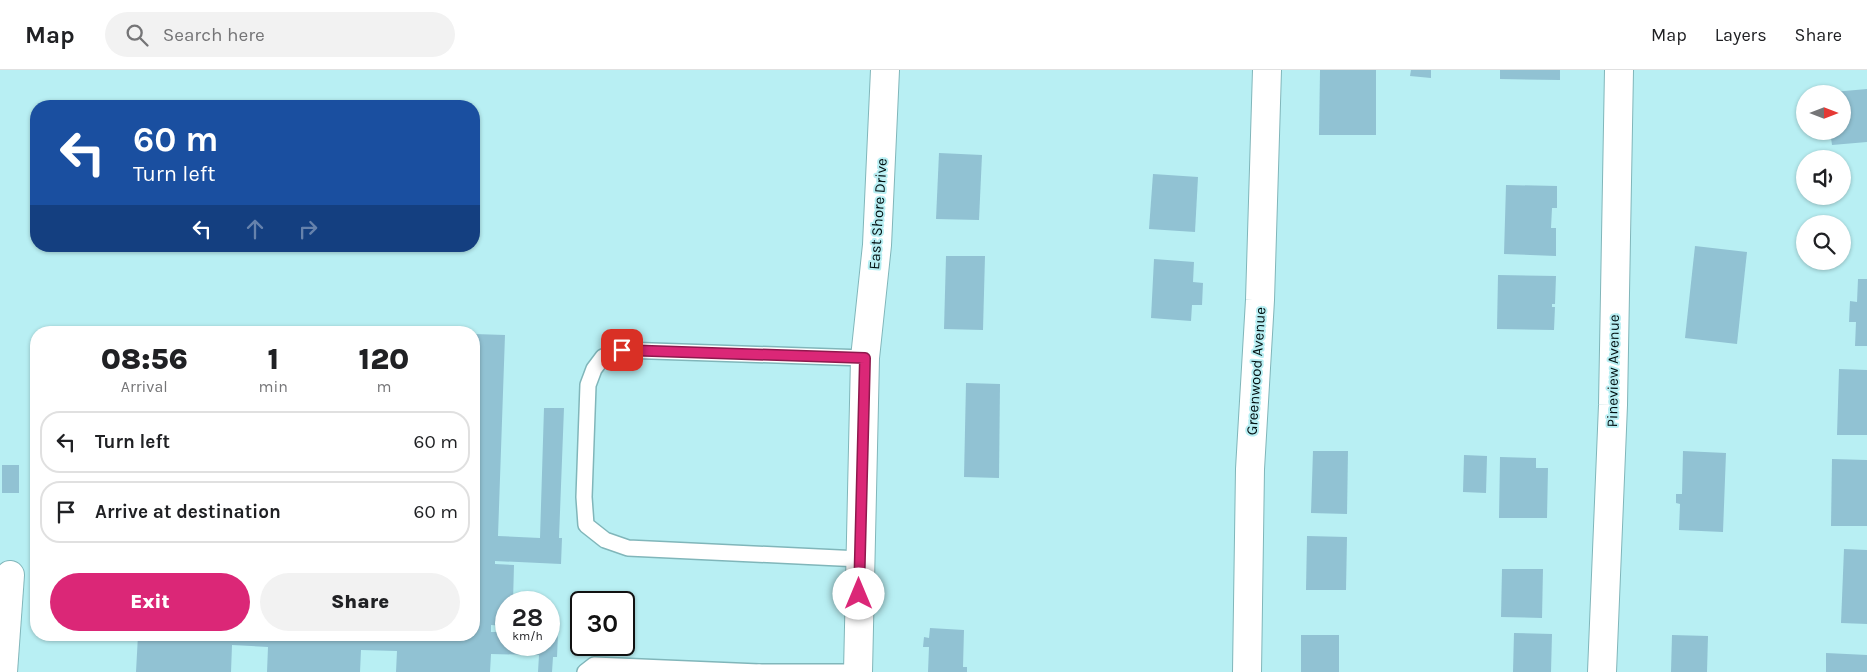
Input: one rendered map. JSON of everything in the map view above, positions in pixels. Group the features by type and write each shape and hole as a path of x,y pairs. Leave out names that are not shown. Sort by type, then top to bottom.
{"street":[{"name":"East Shore Drive","path":"858,672 865,358 877,244 885,70"},
{"name":"Greenwood Avenue","path":"1246,672 1250,469 1261,272 1267,70"},
{"name":"Pineview Avenue","path":"1602,672 1613,405 1619,70"},
{"path":"2,672 10,575"}],"lane":[{"path":"860,559 628,548 605,540 586,525 584,496 588,385 594,369 603,357 614,352 686,350 865,358"},
{"path":"585,672 594,665 759,672 858,672"}],"building":[{"path":"1320,70 1376,70 1376,135 1319,135"},
{"path":"1411,70 1431,70 1431,78 1410,76"},
{"path":"1500,70 1560,70 1560,80 1500,79"},
{"path":"1867,89 1867,142 1832,145 1831,140 1851,140 1851,90"},
{"path":"939,153 982,155 979,220 936,219"},
{"path":"1153,174 1198,177 1195,232 1149,229"},
{"path":"1506,185 1557,186 1557,208 1552,208 1551,228 1556,228 1556,256 1504,254"},
{"path":"1695,246 1747,252 1737,344 1685,338"},
{"path":"946,256 985,256 983,330 944,329"},
{"path":"1154,259 1194,262 1193,282 1203,283 1202,305 1192,305 1191,321 1151,318"},
{"path":"1498,275 1556,276 1555,304 1552,304 1552,307 1555,307 1554,330 1497,329"},
{"path":"1858,279 1867,279 1867,346 1855,346 1856,322 1849,322 1850,301 1857,302"},
{"path":"480,334 505,335 498,536 540,538 544,408 564,408 559,538 562,538 561,564 495,561 495,564 514,565 513,591 495,591 495,625 491,625 491,632 495,632 495,654 491,654 490,672 396,672 397,651 361,650 360,672 267,672 268,647 232,645 231,672 136,672 138,641 480,641"},
{"path":"1839,369 1867,370 1867,435 1837,435"},
{"path":"966,383 1000,384 999,478 964,477"},
{"path":"1313,451 1348,451 1347,514 1311,513"},
{"path":"1683,451 1726,453 1723,532 1679,530 1680,504 1676,503 1676,494 1682,494"},
{"path":"1464,455 1487,456 1486,493 1463,492"},
{"path":"1500,457 1536,458 1536,468 1548,468 1547,518 1499,518"},
{"path":"1832,459 1867,460 1867,526 1831,526"},
{"path":"2,465 19,465 19,493 2,493"},
{"path":"1307,536 1347,537 1346,590 1306,590"},
{"path":"1844,549 1867,550 1867,624 1841,623"},
{"path":"1502,569 1543,569 1542,618 1501,617"},
{"path":"930,628 964,630 963,667 967,667 967,672 928,672 929,647 923,647 924,637 929,638"},
{"path":"1514,633 1552,634 1551,672 1513,672"},
{"path":"1301,635 1339,635 1339,672 1301,672"},
{"path":"1672,635 1708,636 1707,672 1671,672"},
{"path":"1826,653 1867,655 1867,672 1826,672"},
{"path":"539,656 557,656 553,657 552,672 538,672"}],"route":[{"path":"622,350 686,350 865,358 859,594"}]}
